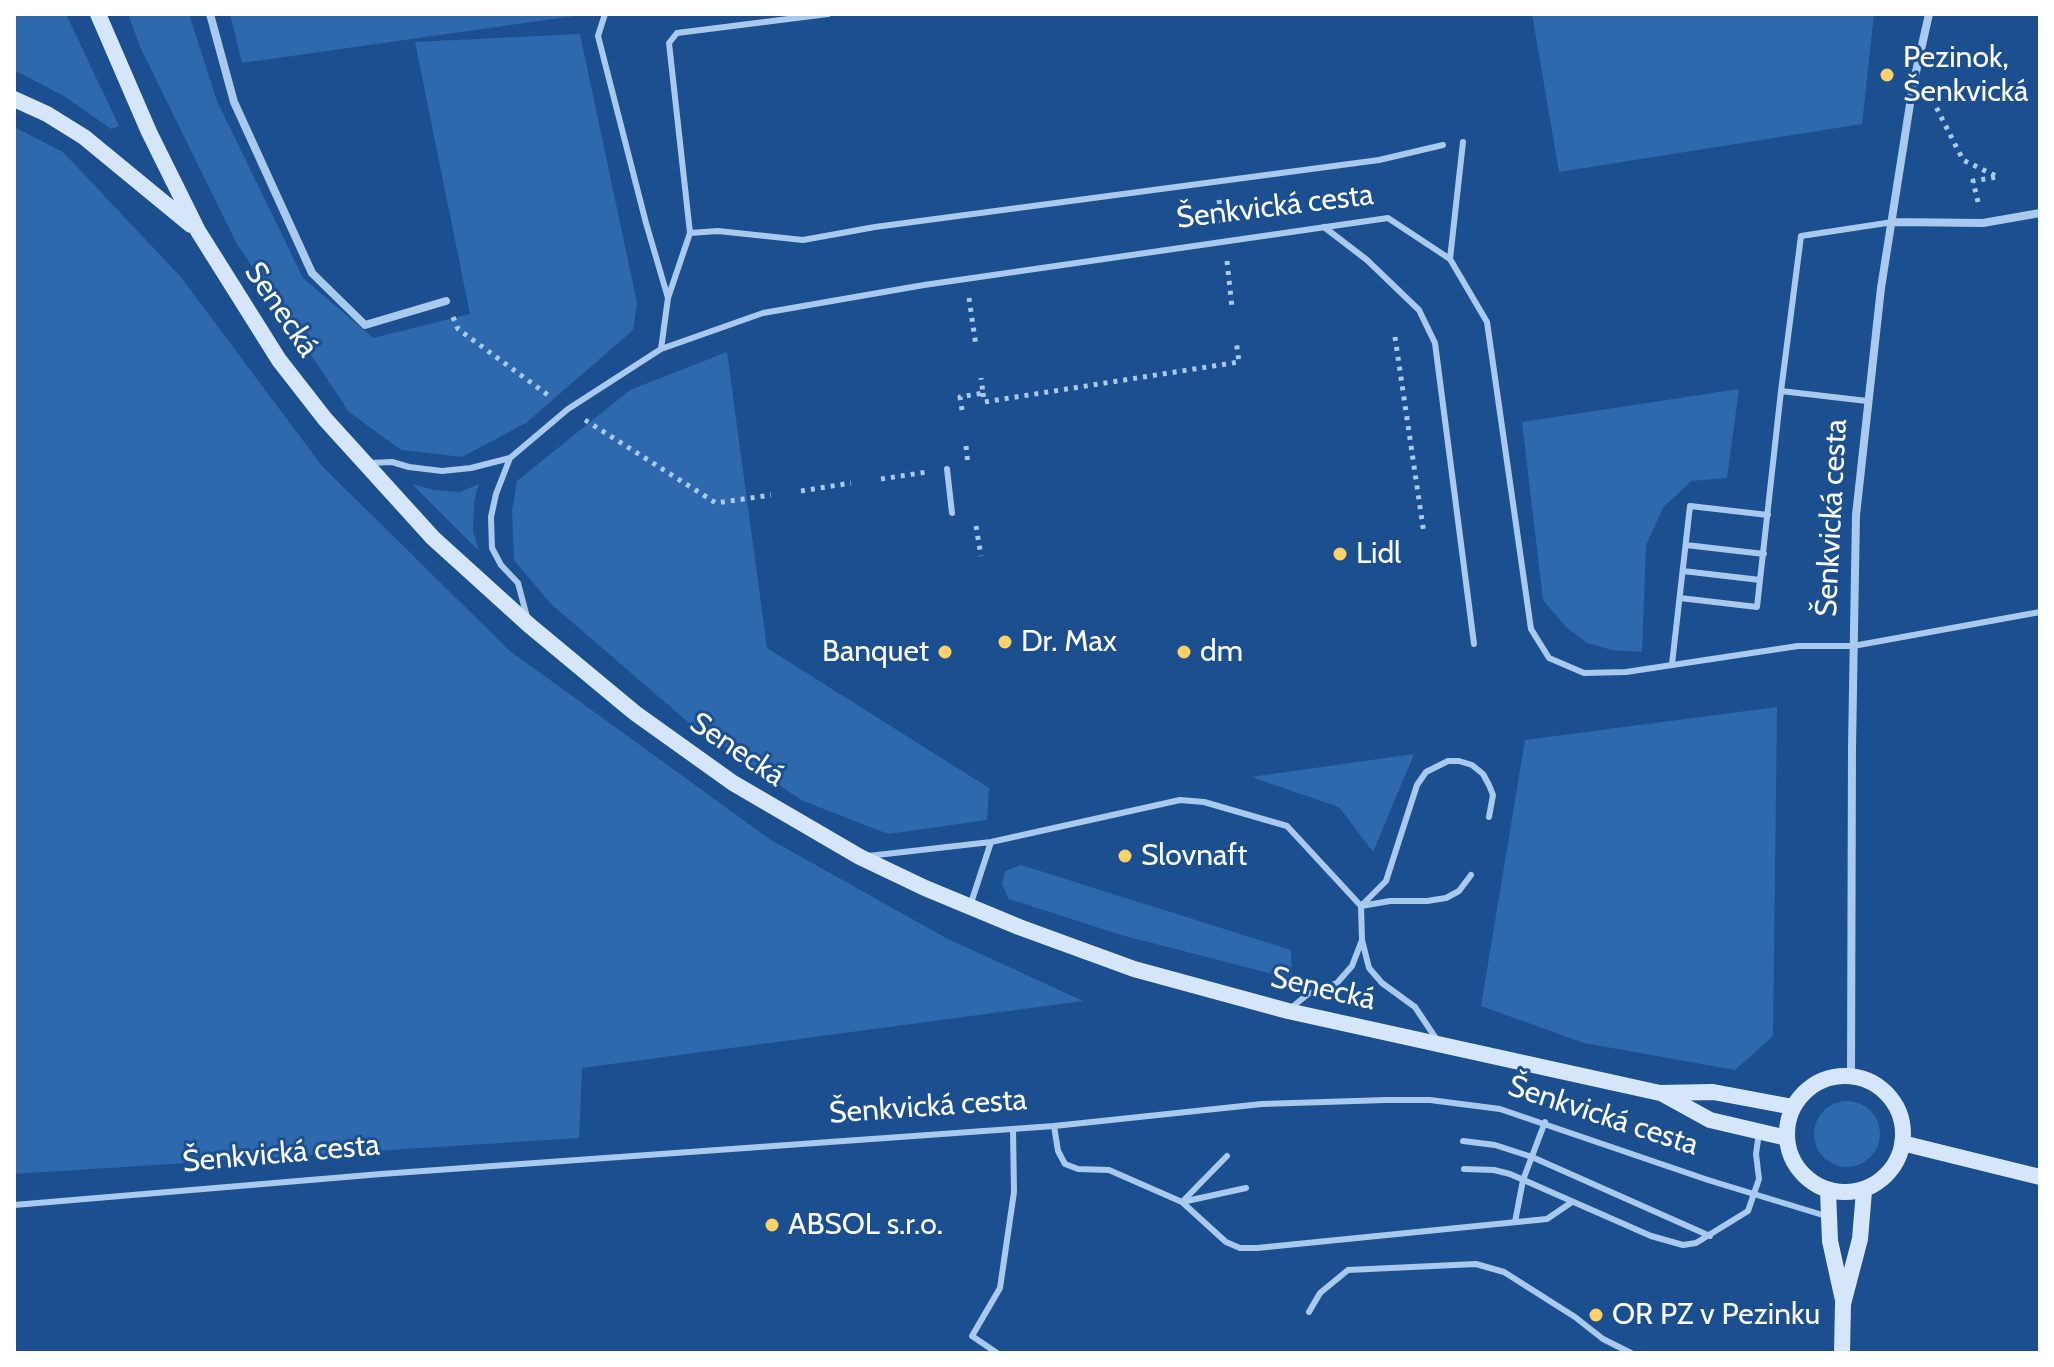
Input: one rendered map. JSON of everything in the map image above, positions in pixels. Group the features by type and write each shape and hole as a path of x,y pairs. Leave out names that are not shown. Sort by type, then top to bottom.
{"main road":[{"name":"Senecká","path":"98,14 142,118 198,231 279,360 363,463 433,538 529,625 684,749 776,810 860,857 970,907 1122,965 1288,1011 1660,1093 1713,1092 1793,1107"},
{"path":"14,99 47,114 84,137 198,231"},
{"path":"1851,1076 1866,1079 1891,1098 1903,1127 1898,1158 1890,1170 1880,1182 1864,1191 1847,1195 1814,1184 1796,1166 1789,1153 1787,1138 1793,1107 1803,1093 1817,1082 1851,1076"},
{"name":"Senecká","path":"1660,1093 1710,1120 1787,1138"},
{"path":"1902,1143 2040,1177"},
{"path":"1828,1191 1830,1241 1843,1304 1842,1353"},
{"path":"1843,1304 1860,1239 1864,1191"}],"street":[{"path":"210,14 234,102 312,273 365,325 446,301"},
{"name":"Šenkvická cesta","path":"1851,1076 1856,515 1881,288 1929,14"},
{"path":"1893,222 1983,223 2040,213"}],"lane":[{"path":"605,14 598,36 668,298"},
{"path":"661,349 668,298 690,233 669,43 677,33 828,14"},
{"path":"1450,259 1463,142"},
{"path":"690,233 718,231 803,240 875,227 1379,160 1443,145"},
{"name":"Šenkvická cesta","path":"510,458 592,391 661,349 763,313 924,285 1388,218 1450,259 1487,322 1531,629 1549,658 1584,673 1626,672 1798,646 1853,646"},
{"path":"1680,598 1757,607 1801,236 1893,222"},
{"path":"1324,227 1367,260 1419,310 1435,343 1474,644"},
{"path":"1781,391 1867,401"},
{"path":"363,463 392,462 442,471 471,468 510,458"},
{"path":"510,458 491,517 492,548 501,565 518,583 529,625"},
{"path":"947,469 952,513"},
{"path":"1672,664 1690,506 1768,515"},
{"path":"1686,545 1764,554"},
{"path":"1683,571 1760,580"},
{"path":"1853,646 2040,612"},
{"path":"1361,906 1386,881 1417,785 1426,772 1448,761 1472,765 1483,774 1493,795 1489,817"},
{"path":"860,857 991,842 1180,800 1204,802 1287,826 1361,906 1362,940 1369,968 1382,983 1415,1007 1439,1043"},
{"path":"970,907 991,842"},
{"path":"1361,906 1446,898 1459,891 1471,875"},
{"path":"1288,1011 1308,994 1337,983 1352,966 1362,940"},
{"name":"Šenkvická cesta","path":"14,1205 381,1174 1054,1126 1262,1104 1430,1100 1500,1109 1545,1122 1829,1217"},
{"path":"1515,1222 1523,1180 1545,1122"},
{"path":"1054,1126 1058,1151 1065,1164 1078,1169 1109,1170 1182,1202 1226,1242 1240,1248 1547,1219 1572,1202"},
{"path":"997,1353 972,1336 1000,1288 1014,1192 1013,1129"},
{"path":"1464,1169 1494,1170 1670,1243 1696,1243 1748,1211 1759,1179 1756,1154 1759,1132"},
{"path":"1463,1141 1495,1145 1532,1157 1710,1236"},
{"path":"1182,1202 1227,1156"},
{"path":"1182,1202 1246,1188"},
{"path":"1309,1312 1320,1293 1348,1270 1476,1264 1504,1272 1575,1317 1603,1339 1631,1353"}],"path":[{"path":"1917,70 1963,160 1998,177 1973,181 1979,206"},
{"path":"1218,191 1222,223"},
{"path":"1226,256 1232,308"},
{"path":"969,293 976,346"},
{"path":"446,301 458,329 555,399"},
{"path":"1395,337 1424,534"},
{"path":"981,378 984,402 1239,362 1236,340"},
{"path":"962,410 960,397 983,393"},
{"path":"584,419 716,503 771,495"},
{"path":"881,479 932,471"},
{"path":"801,491 851,483"},
{"path":"976,526 981,556"}],"shaded area":[{"path":"14,14 66,14 119,126 111,129 64,96 14,70"},
{"path":"128,14 189,14 217,101 303,278 373,338 470,314 415,42 580,34 637,303 633,330 526,423 462,457 401,450 349,412 237,244 141,49"},
{"path":"230,14 588,14 242,63"},
{"path":"1532,14 1874,14 1862,124 1559,172"},
{"path":"14,127 63,152 180,276 322,466 510,651 771,840 946,938 1083,1001 582,1068 579,1138 14,1174"},
{"path":"727,352 767,648 989,788 987,820 888,834 801,800 688,722 551,604 514,560 512,511 517,481 630,390"},
{"path":"1739,389 1727,478 1691,481 1663,508 1646,545 1642,652 1612,650 1587,643 1566,627 1543,600 1522,422"},
{"path":"412,484 460,492 479,484 474,501 473,531 479,551"},
{"path":"1777,707 1773,1036 1735,1070 1584,1043 1481,1006 1525,740"},
{"path":"1414,754 1373,852 1339,807 1251,777"},
{"path":"1021,865 1291,950 1292,979 1121,935 1009,899 1002,884 1005,871"},
{"path":"1840,1101 1854,1101 1866,1106 1875,1115 1880,1134 1878,1147 1871,1158 1854,1167 1840,1167 1828,1162 1819,1153 1814,1141 1814,1127 1819,1115 1828,1106"}],"place":[{"name":"Pezinok, Šenkvická","path":"1887,75"},
{"name":"Lidl","path":"1340,554"},
{"name":"Dr. Max","path":"1005,642"},
{"name":"Banquet","path":"945,652"},
{"name":"dm","path":"1184,652"},
{"name":"Slovnaft","path":"1125,856"},
{"name":"ABSOL s.r.o.","path":"772,1225"},
{"name":"OR PZ v Pezinku","path":"1596,1315"}]}
